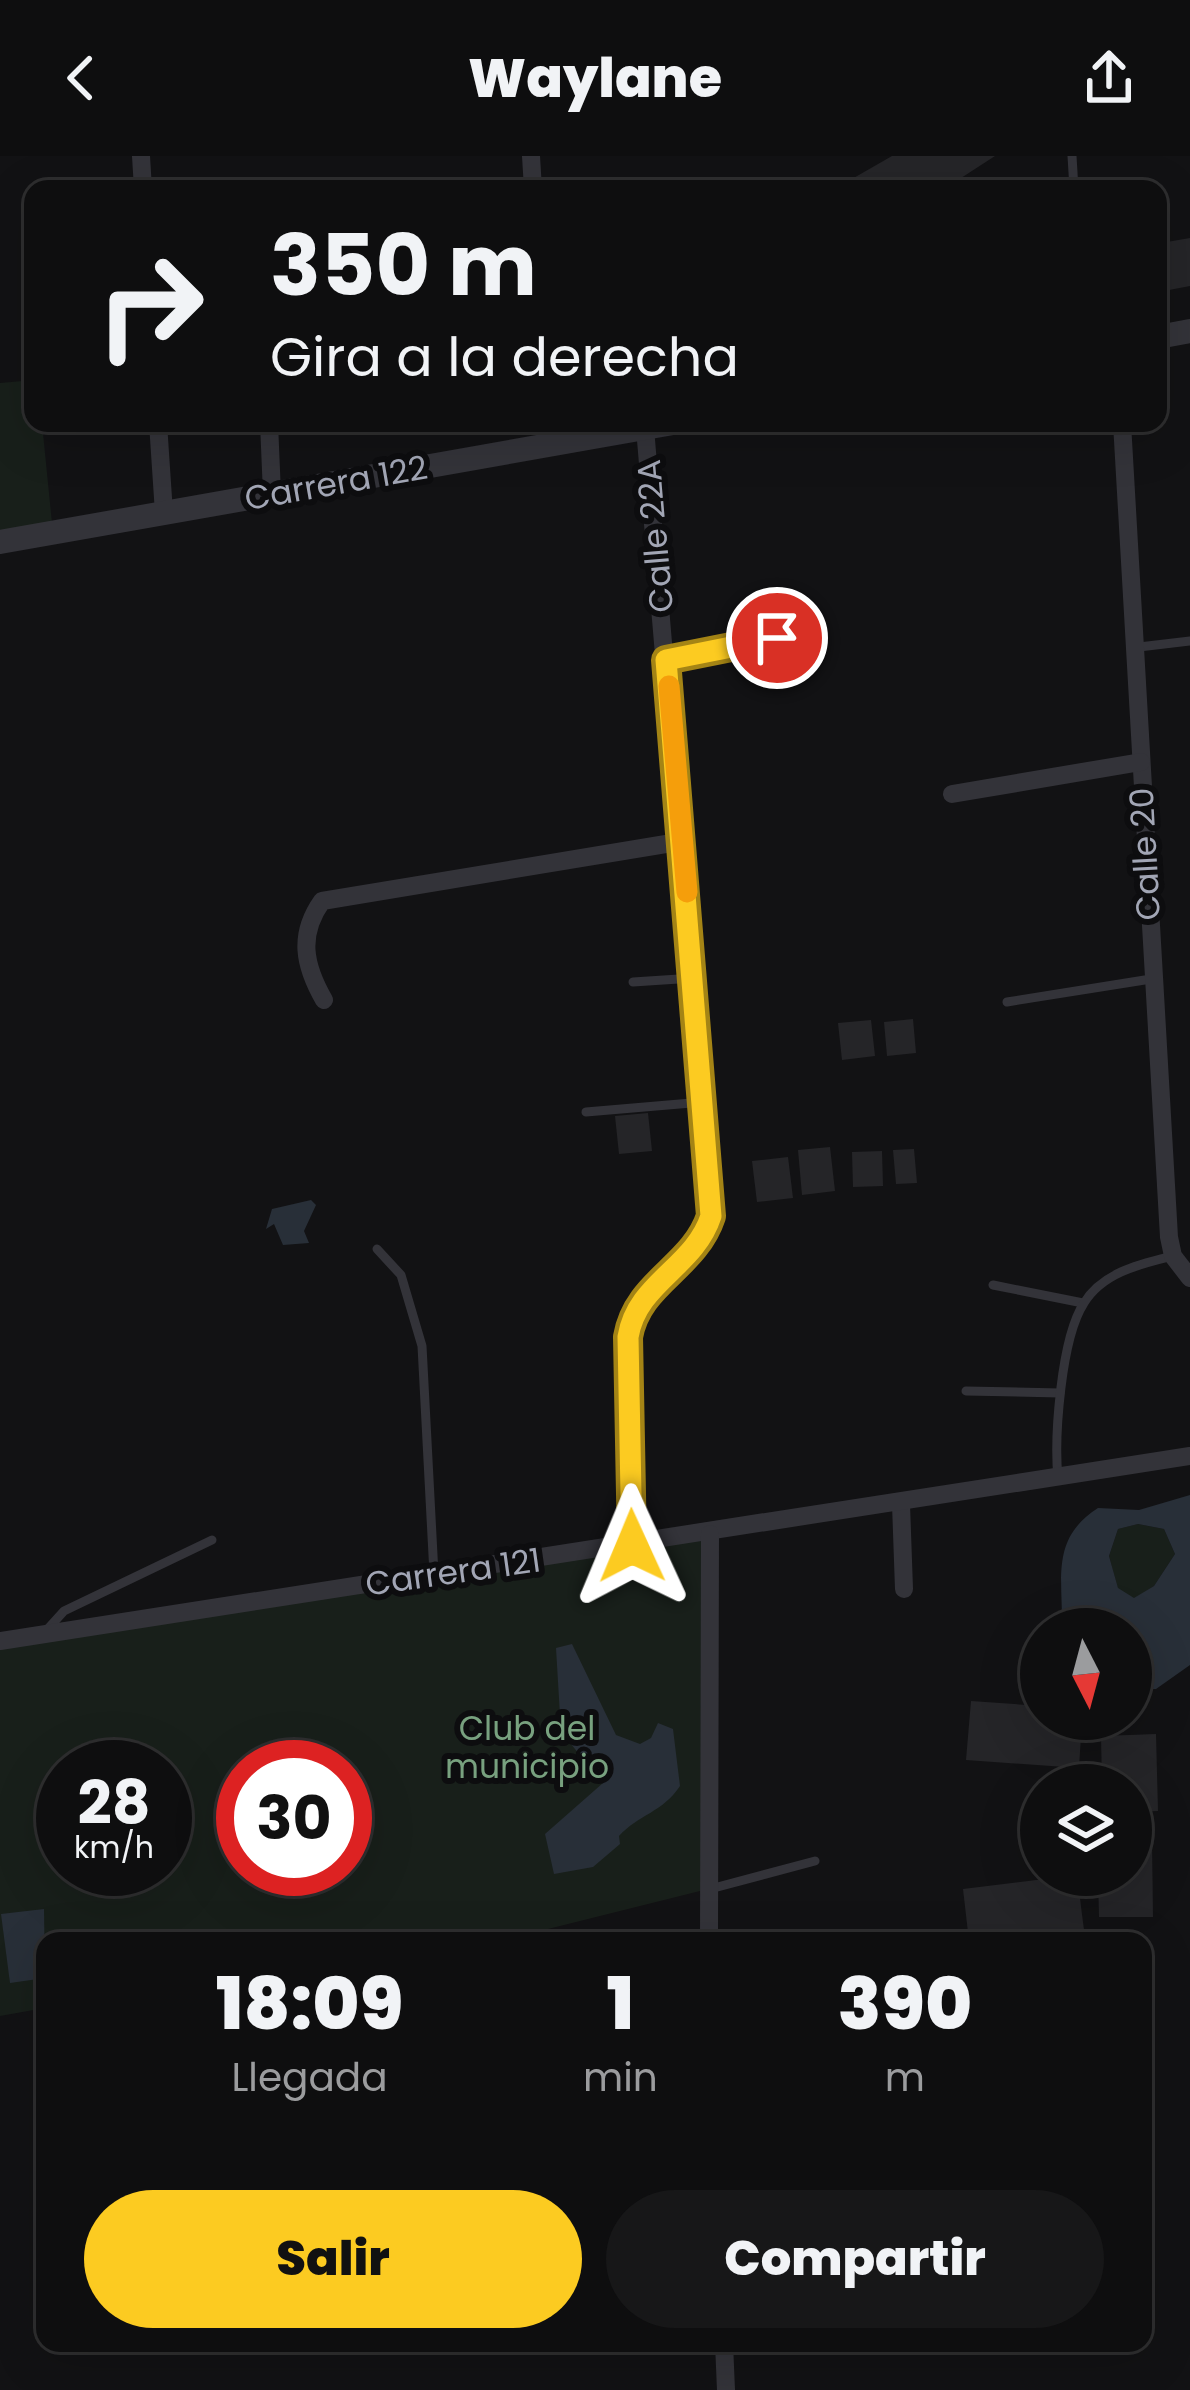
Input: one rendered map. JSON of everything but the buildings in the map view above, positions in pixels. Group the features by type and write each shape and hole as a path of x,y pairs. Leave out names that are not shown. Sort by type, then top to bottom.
{"street":[{"path":"159,432 164,513"},
{"path":"269,432 272,494"},
{"name":"Calle 22A","path":"632,1546 628,1337 632,1312 643,1294 703,1240 711,1216 684,842 645,432"},
{"name":"Calle 20","path":"1123,432 1138,647 1151,979 1173,1256"},
{"name":"Carrera 122","path":"0,542 272,494 557,433"},
{"path":"952,794 1141,762"},
{"path":"324,1000 309,974 305,945 307,921 322,901 684,842"},
{"path":"1173,1256 1190,1278"},
{"name":"Carrera 121","path":"0,1641 1190,1456"},
{"path":"901,1504 904,1589"},
{"path":"709,1932 710,1534"},
{"path":"724,2352 726,2390"}],"lane":[{"path":"666,660 814,630"},
{"path":"1138,647 1190,641"},
{"path":"633,982 694,978"},
{"path":"1007,1002 1151,979"},
{"path":"586,1112 703,1102"},
{"path":"377,1250 401,1275 422,1346 434,1574"},
{"path":"1058,1480 1060,1393 1083,1304 1129,1267 1173,1256"},
{"path":"992,1285 1083,1304"},
{"path":"966,1391 1060,1393"},
{"path":"43,1634 64,1611 212,1540"},
{"path":"708,1889 814,1861"}],"green space":[{"path":"24,381 24,432 43,432 53,533 0,542 0,383"},
{"path":"1138,1524 1164,1529 1175,1554 1154,1586 1134,1599 1118,1589 1109,1556 1118,1529"},
{"name":"Club del municipio","path":"710,1534 708,1889 532,1932 36,1932 36,2010 0,2016 0,1641"}],"shaded area":[{"path":"311,1200 316,1205 304,1231 309,1243 283,1245 274,1224 266,1229 272,1209"},
{"path":"1190,1495 1190,1665 1156,1689 1152,1689 1152,1608 1062,1608 1066,1546 1072,1533 1098,1508 1139,1510","holes":["1138,1524 1164,1529 1175,1554 1154,1586 1134,1598 1118,1588 1109,1556 1118,1529"]},
{"path":"572,1644 616,1735 640,1744 651,1738 658,1723 673,1729 680,1786 666,1802 626,1829 619,1836 620,1844 593,1867 554,1874 545,1834 603,1783 561,1732 556,1648"},
{"path":"44,1909 44,1932 36,1932 36,1979 10,1983 1,1914"}],"slow traffic":[{"path":"669,686 687,892"}],"route":[{"path":"632,1546 628,1337 632,1312 643,1294 703,1240 711,1216 666,660 777,638"}]}
